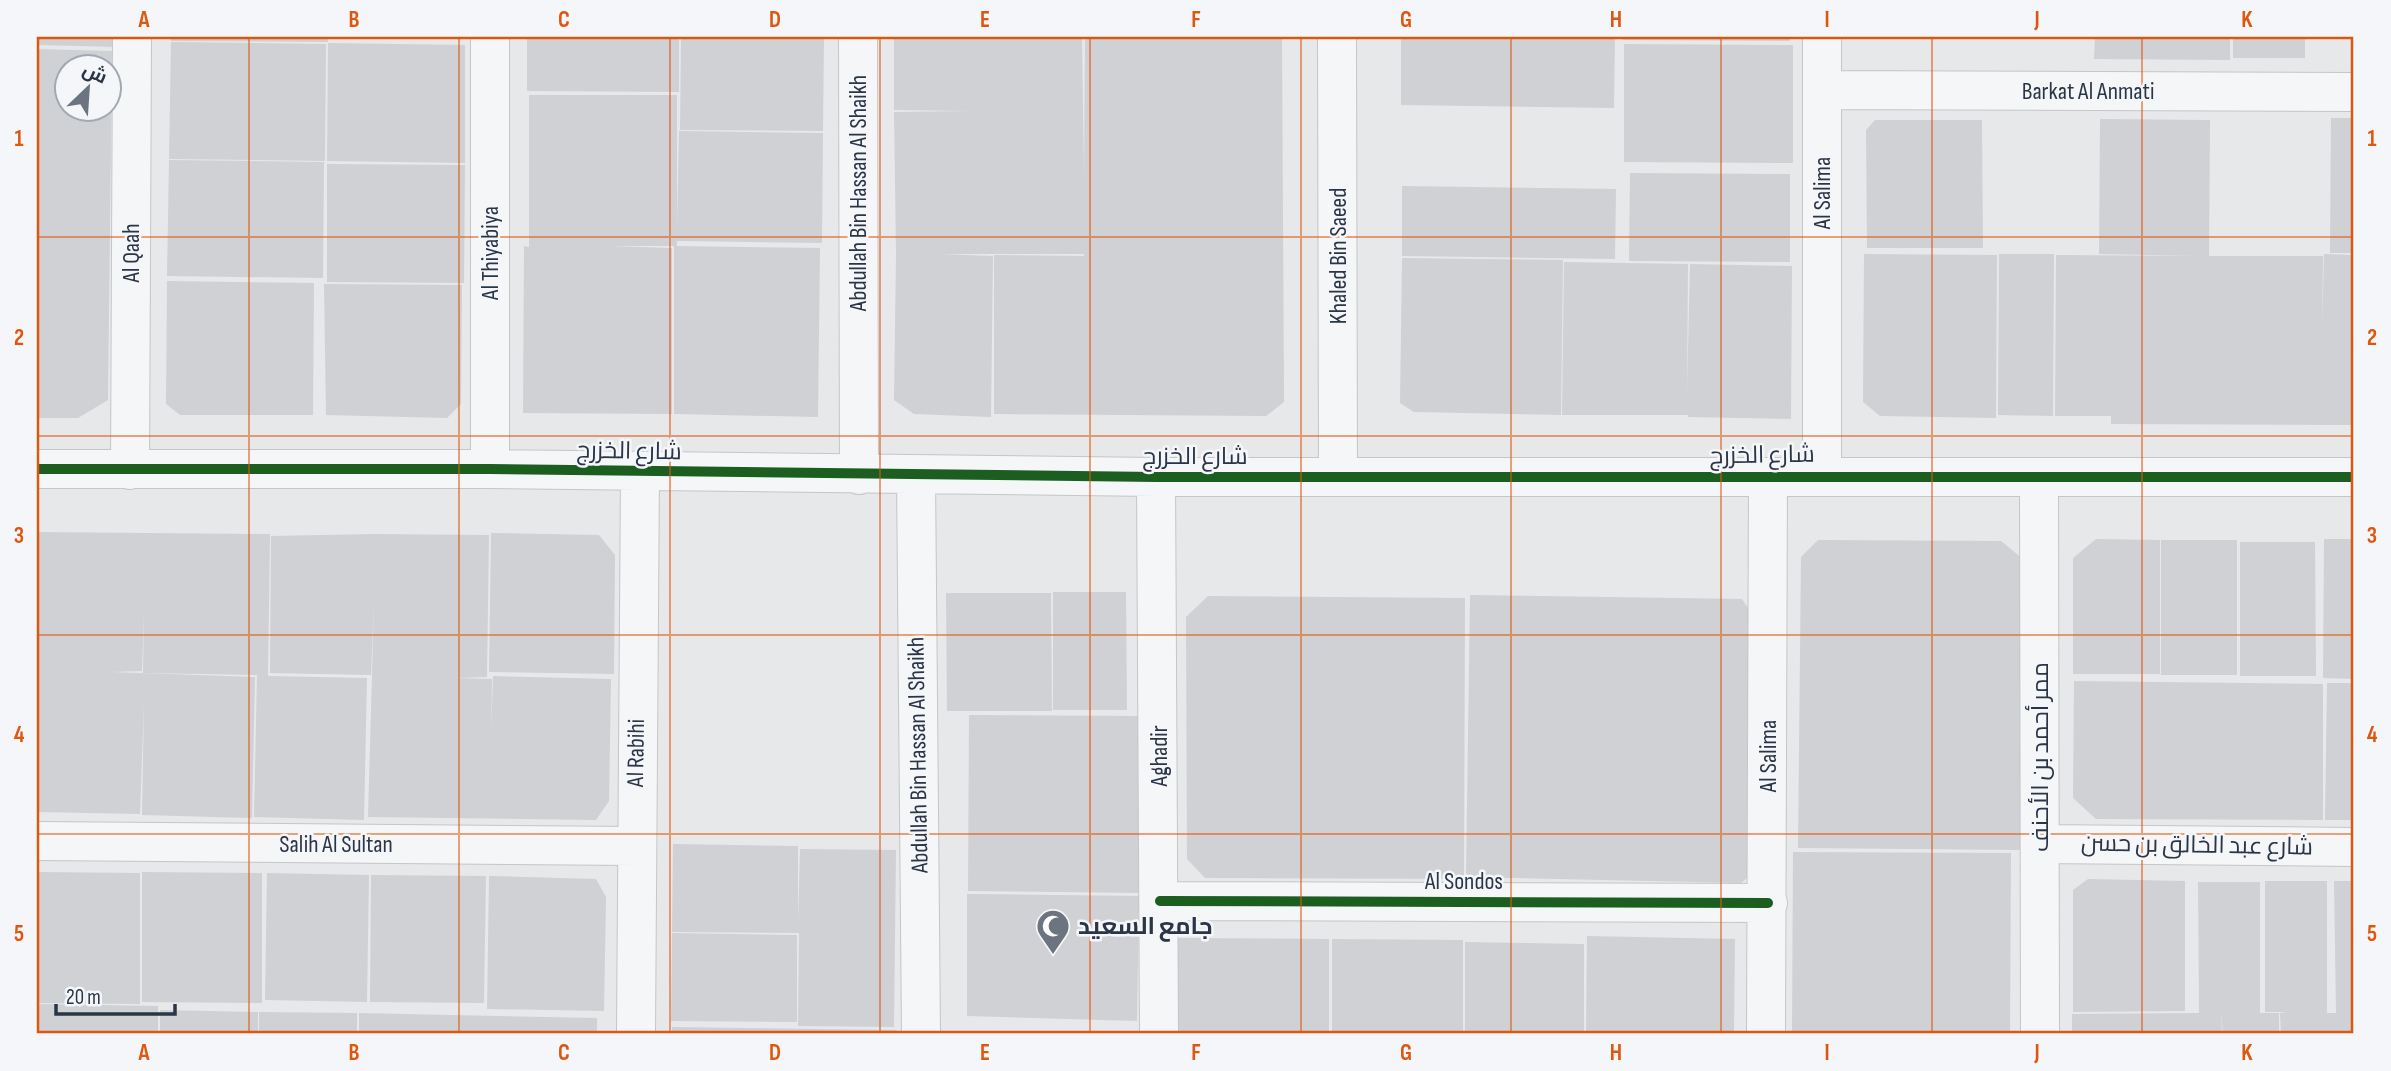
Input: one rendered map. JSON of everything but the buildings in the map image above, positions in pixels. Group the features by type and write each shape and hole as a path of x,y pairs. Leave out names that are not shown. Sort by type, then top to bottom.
{"street":[{"name":"Al Qaah","path":"130,470 132,37"},
{"name":"Al Thiyabiya","path":"489,37 490,469"},
{"name":"Abdullah Bin Hassan Al Shaikh","path":"858,37 859,475"},
{"name":"Khaled Bin Saeed","path":"1337,37 1338,476"},
{"name":"Al Salima","path":"1822,37 1822,475"},
{"name":"Barkat Al Anmati","path":"1822,90 2354,92"},
{"name":"شارع الخزرج","path":"37,469 490,469 1156,477 1822,475 2039,479 2354,478"},
{"name":"Al Rabihi","path":"636,1034 635,846 640,472"},
{"name":"Abdullah Bin Hassan Al Shaikh","path":"916,475 921,1034"},
{"name":"Aghadir","path":"1156,477 1159,1034"},
{"name":"Al Salima","path":"1766,1034 1768,477"},
{"name":"ممر أحمد بن الأحنف","path":"2039,479 2040,1034"},
{"name":"Salih Al Sultan","path":"37,841 635,846"},
{"name":"شارع عبد الخالق بن حسن","path":"2040,844 2354,847"},
{"name":"Al Sondos","path":"1160,901 1768,903"}],"cycle path":[{"path":"37,469 490,469 1156,477 2354,477"},
{"path":"1160,901 1768,903"}],"place":[{"name":"جامع السعيد","path":"1053,956"}]}
